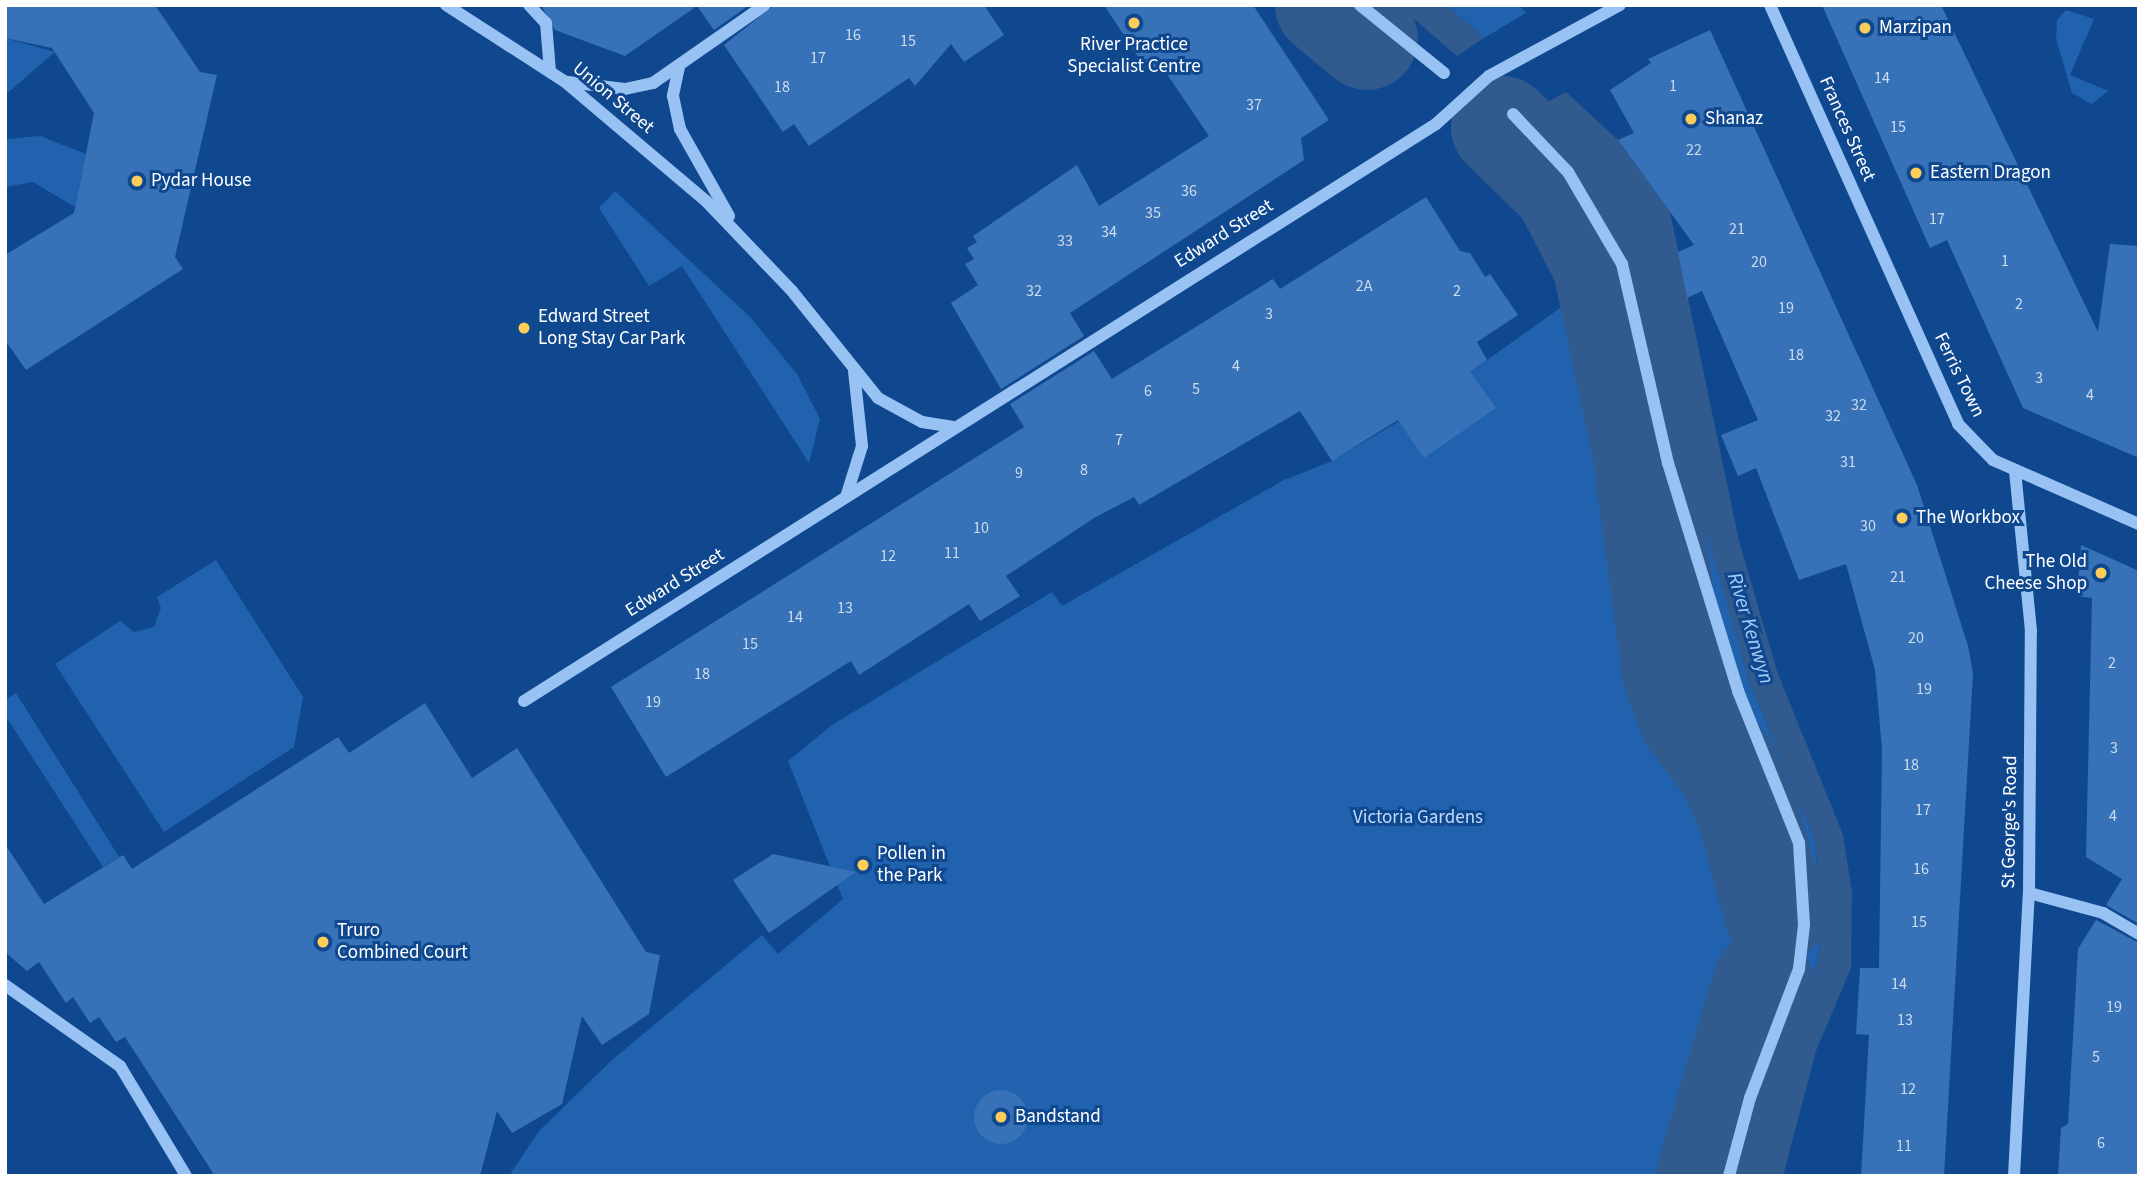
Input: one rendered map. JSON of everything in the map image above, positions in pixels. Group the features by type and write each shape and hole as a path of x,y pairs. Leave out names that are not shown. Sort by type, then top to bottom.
{"street":[{"name":"Union Street","path":"446,5 564,81 743,236"},
{"path":"529,5 546,23 551,72"},
{"path":"564,81 625,89 653,83 765,5"},
{"path":"1360,5 1444,73"},
{"name":"Edward Street","path":"524,701 952,427 1436,124 1489,76 1620,5"},
{"name":"Frances Street","path":"1770,5 1889,270"},
{"name":"Union Street","path":"679,67 673,96 680,129 743,236 854,370 899,411 952,427"},
{"path":"1513,114 1568,172 1622,264 1668,463 1738,691 1798,843 1804,925 1799,969 1749,1098 1728,1176"},
{"name":"Ferris Town","path":"1889,270 1958,424 1993,460 2139,524"},
{"path":"846,497 862,446 854,370"},
{"name":"St George's Road","path":"2014,1176 2029,893 2031,631 2015,470"},
{"path":"2029,893 2103,913 2139,934"},
{"path":"5,985 120,1066 186,1176"}],"green space":[{"path":"1446,5 1519,5 1526,13 1484,38"},
{"path":"2066,10 2094,19 2070,75 2108,91 2092,104 2072,93 2056,39 2057,20"},
{"path":"5,38 55,52 5,95"},
{"path":"40,136 86,154 75,207 33,182 5,187 5,139"},
{"path":"615,191 750,317 797,374 820,419 809,463 682,266 649,286 599,208"},
{"name":"Victoria Gardens","path":"1630,258 1749,681 1815,841 1821,928 1817,963 1748,1176 509,1176 539,1131 612,1060 762,935 778,954 843,899 788,761 832,725 1052,592 1062,606 1284,480 1332,461 1413,413"},
{"path":"216,560 303,697 294,747 164,832 55,664 120,621 134,632 154,627 161,608 157,597"},
{"path":"16,693 119,857 103,867 5,715 5,700"}],"water":[{"path":"1398,5 1446,5 1484,38 1457,56"},
{"name":"River Kenwyn","path":"1566,92 1618,140 1670,212 1739,541 1777,671 1843,835 1852,892 1851,968 1816,1051 1783,1176 1748,1176 1817,963 1821,928 1815,841 1749,681 1618,227 1580,164 1529,112"}],"building":[{"name":"Pydar House","path":"5,5 155,5 200,72 217,75 175,257 183,269 26,370 5,340 5,255 74,213 94,113 52,48 5,38"},
{"path":"541,5 749,5 714,30 697,6 625,56 555,30"},
{"path":"774,5 984,5 1004,35 964,62 951,44 915,86 909,78 809,146 794,124 783,132 724,45"},
{"path":"1104,5 1253,5 1329,120 1301,138 1304,160 1070,313 1084,336 1001,389 951,303 978,285 965,264 974,259 967,248 977,242 973,236 1077,165 1099,206 1209,136 1160,64 1148,72"},
{"path":"1822,5 1941,5 2098,332 2110,244 2139,246 2139,458 2023,408 1947,240 1930,248"},
{"path":"1710,30 1917,485 1968,646 1973,673 1944,1176 1861,1176 1869,1035 1856,1034 1860,968 1879,968 1882,749 1875,670 1846,564 1799,580 1756,468 1738,476 1721,435 1758,420 1702,291 1687,298 1678,252 1694,245 1618,140 1634,133 1610,90 1651,63 1648,59"},
{"path":"1426,197 1460,251 1470,253 1485,277 1490,274 1518,315 1477,342 1487,360 1470,372 1496,408 1424,458 1398,420 1332,461 1300,411 1139,505 1134,497 1094,518 1006,576 1020,596 980,621 969,604 859,675 851,661 666,777 611,687 1024,427 1010,404 1094,351 1112,379 1273,279 1280,289"},
{"path":"2081,545 2139,571 2139,924 2106,905 2122,879 2086,857 2092,598 2077,596"},
{"name":"Truro Combined Court","path":"425,703 472,778 517,748 646,952 660,955 649,1014 602,1045 582,1016 562,1104 512,1133 497,1111 480,1176 215,1176 125,1037 116,1042 99,1017 90,1023 73,997 66,1003 39,962 27,971 5,952 5,844 44,904 123,855 132,869 338,737 349,753"},
{"path":"773,854 856,872 769,933 733,880"},
{"path":"2096,920 2139,943 2139,1176 2058,1176 2061,1128 2068,1124 2078,949"},
{"name":"Bandstand","path":"1001,1090 1020,1098 1028,1117 1020,1136 1001,1144 982,1136 974,1117 982,1098"}],"waterway":[{"path":"1326,5 1367,39"},
{"path":"1502,127 1564,188 1603,263 1643,450 1673,673 1690,718 1729,770 1749,816 1775,914"},
{"path":"1707,1176 1763,984"}],"place":[{"name":"River Practice Specialist Centre","path":"1134,23"},
{"name":"Marzipan","path":"1865,28"},
{"name":"Shanaz","path":"1691,119"},
{"name":"Eastern Dragon","path":"1916,173"},
{"name":"Pydar House","path":"137,181"},
{"name":"Edward Street Long Stay Car Park","path":"524,328"},
{"name":"The Workbox","path":"1902,518"},
{"name":"The Old Cheese Shop","path":"2101,573"},
{"name":"Pollen in the Park","path":"863,865"},
{"name":"Truro Combined Court","path":"323,942"},
{"name":"Bandstand","path":"1001,1117"}]}
